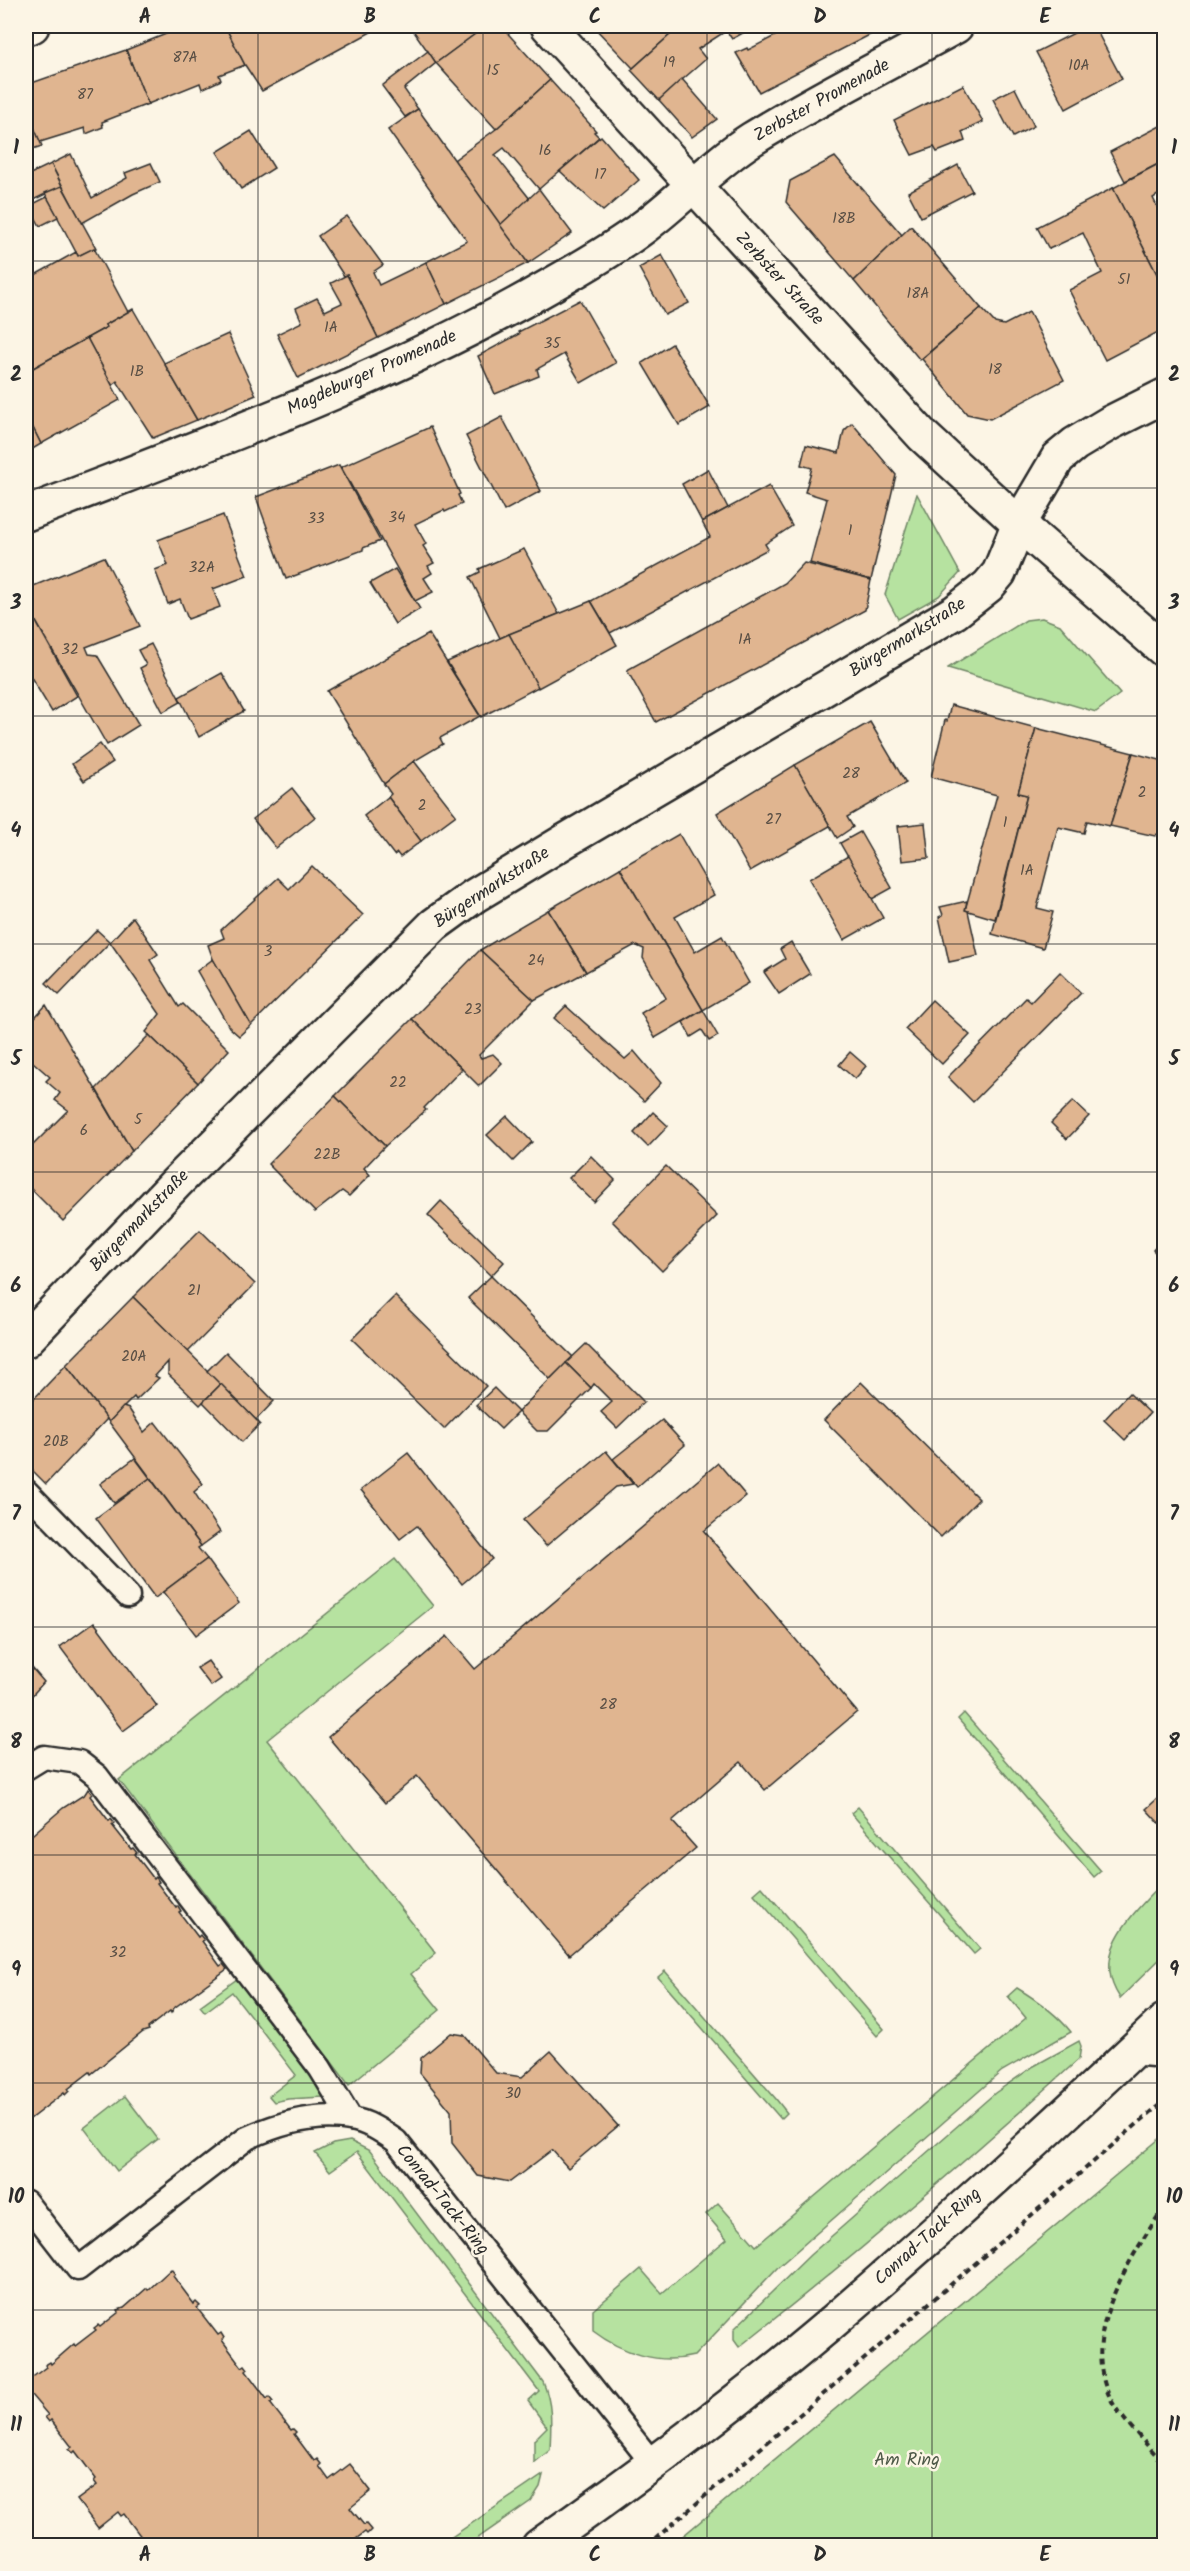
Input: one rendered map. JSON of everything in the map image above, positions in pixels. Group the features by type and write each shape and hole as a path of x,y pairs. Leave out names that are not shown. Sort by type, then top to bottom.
{"street":[{"path":"26,28 32,26"},
{"name":"Zerbster Straße","path":"548,26 923,436 1019,524 1164,650"},
{"name":"Zerbster Promenade","path":"692,185 752,139 956,26"},
{"name":"Magdeburger Promenade","path":"26,514 273,418 410,359 532,296 633,235 692,185"},
{"name":"Bürgermarkstraße","path":"26,1340 184,1174 434,925 474,896 955,612 988,586 999,573 1019,524 1058,459 1075,444 1164,396"},
{"name":"Conrad-Tack-Ring","path":"539,2546 653,2464 827,2326 1045,2132 1164,2021"}],"lane":[{"path":"26,1491 128,1596"},
{"path":"26,1768 44,1757 79,1762 98,1776 320,2068 351,2119"},
{"path":"1131,2053 1164,2056"},
{"name":"Conrad-Tack-Ring","path":"26,2202 78,2269 247,2138 268,2128 309,2118 351,2119 379,2130 396,2142 653,2464"}],"path":[{"path":"647,2546 1164,2101"},
{"path":"1164,2207 1132,2257 1104,2319 1100,2367 1114,2405 1164,2464"}],"green space":[{"path":"917,494 960,573 939,596 898,619 885,595"},
{"path":"1042,618 1060,625 1120,694 1096,712 948,668 1026,620"},
{"path":"395,1559 433,1606 267,1740 436,1953 411,1974 440,2010 349,2085 119,1780"},
{"path":"964,1713 1101,1871 1094,1877 958,1719"},
{"path":"858,1807 980,1949 974,1954 851,1813"},
{"path":"1164,1881 1164,1955 1120,1998 1112,1981 1110,1965 1112,1949 1129,1920"},
{"path":"762,1887 884,2029 877,2036 754,1894"},
{"path":"665,1971 787,2113 781,2119 658,1977"},
{"path":"237,1979 323,2093 323,2097 274,2102 269,2096 296,2075 232,1992 205,2012 200,2006"},
{"path":"1017,1988 1046,2007 1071,2032 1002,2071 778,2267 694,2356 668,2359 641,2355 604,2339 593,2331 593,2310 641,2269 662,2293 727,2239 706,2214 718,2203 756,2246 1026,2018 1008,1996"},
{"path":"1079,2041 1081,2046 1079,2059 1038,2096 869,2242 739,2347 734,2340 734,2329 810,2255 995,2093 1034,2066"},
{"path":"125,2096 158,2139 117,2171 84,2128"},
{"name":"Am Ring","path":"1164,2135 1164,2545 672,2545"},
{"path":"350,2141 370,2151 543,2382 550,2407 550,2450 534,2463 534,2440 547,2427 528,2401 539,2391 357,2152 330,2171 315,2153 333,2144"},
{"path":"543,2475 540,2487 531,2501 468,2545 440,2545"}],"building":[{"path":"186,26 225,26 245,65 219,75 221,80 202,89 200,83 148,104 126,50"},
{"path":"225,26 382,26 262,91 245,65"},
{"path":"410,26 486,26 436,63"},
{"path":"486,26 501,26 550,80 496,129 436,63"},
{"path":"593,26 680,26 633,68"},
{"path":"680,26 723,26 726,31 698,49 706,59 659,100 631,70"},
{"path":"723,26 747,26 750,29 732,39"},
{"path":"794,26 887,26 759,92 736,53 747,48 748,50"},
{"path":"1088,26 1094,26 1122,79 1066,109 1036,52"},
{"path":"126,50 148,104 102,122 103,127 86,134 85,128 40,142 26,109 26,85"},
{"path":"428,51 436,63 404,89 418,109 405,117 382,86"},
{"path":"682,79 717,119 692,137 659,100"},
{"path":"550,80 599,137 539,189 504,148 495,155 530,199 500,225 454,160 496,129"},
{"path":"963,85 983,122 962,132 965,141 937,152 934,147 912,155 894,120"},
{"path":"1015,88 1034,126 1013,137 993,99"},
{"path":"26,109 42,146 26,151"},
{"path":"418,109 528,263 446,304 426,262 467,241 388,130"},
{"path":"1164,124 1164,161 1125,181 1110,152"},
{"path":"251,131 274,168 241,189 217,152"},
{"path":"601,136 639,180 603,211 560,171"},
{"path":"71,154 92,198 127,178 125,173 151,163 160,182 133,194 82,223 51,164"},
{"path":"835,157 902,235 854,281 786,202 790,181"},
{"path":"1164,161 1164,191 1153,198 1164,221 1164,288 1113,188"},
{"path":"51,164 62,186 27,203 26,176"},
{"path":"958,165 972,191 921,217 908,192"},
{"path":"62,186 96,248 78,256 45,193"},
{"path":"1113,188 1164,288 1164,329 1105,360 1069,290 1102,273 1083,233 1049,249 1037,227"},
{"path":"539,189 572,233 528,263 500,225"},
{"path":"47,197 58,217 40,226 29,206"},
{"path":"347,216 383,265 373,272 379,285 426,262 446,304 378,338 347,275 344,276 318,236"},
{"path":"911,226 981,308 920,360 854,281"},
{"path":"94,248 128,312 105,325 107,327 26,372 26,280 76,252 78,256"},
{"path":"662,255 689,303 665,315 639,268"},
{"path":"347,275 378,338 298,378 277,334 302,322 296,308 317,298 325,311 342,303 331,283"},
{"path":"580,300 616,363 581,383 564,354 537,369 539,376 495,394 478,356"},
{"path":"981,308 995,323 1004,325 1029,312 1064,380 990,419 967,414 922,359"},
{"path":"133,309 197,420 153,438 117,381 112,385 87,338"},
{"path":"228,334 256,395 197,420 164,363"},
{"path":"87,338 120,400 41,444 26,414 26,372"},
{"path":"672,344 710,407 679,425 642,363"},
{"path":"26,414 41,444 26,453"},
{"path":"502,417 541,491 504,511 466,436"},
{"path":"852,423 896,475 871,580 810,563 827,499 805,492 812,468 801,465 806,445 839,453 844,431"},
{"path":"430,427 460,494 458,495 462,504 415,524 426,544 423,546 434,563 428,566 432,573 424,578 433,592 415,601 341,467"},
{"path":"339,465 380,541 363,550 286,579 256,497"},
{"path":"708,469 728,508 702,522 682,484"},
{"path":"769,486 792,526 765,544 768,549 610,633 591,601 710,537 702,522"},
{"path":"223,515 247,576 213,589 220,607 188,619 180,599 168,604 155,570 168,565 158,540"},
{"path":"524,549 559,614 500,638 470,577 480,572 479,569"},
{"path":"104,557 140,626 86,647 89,654 97,655 139,725 107,745 26,604 26,589"},
{"path":"804,563 871,580 865,610 656,722 627,670 785,583"},
{"path":"395,569 420,609 395,624 370,583"},
{"path":"591,601 617,645 538,688 509,634"},
{"path":"26,604 77,696 52,712 26,669"},
{"path":"429,634 480,716 440,738 443,744 414,761 384,784 327,691"},
{"path":"509,634 538,687 481,717 447,662"},
{"path":"151,644 181,702 163,712 140,668 146,665 138,650"},
{"path":"222,673 244,711 199,737 179,697"},
{"path":"951,705 1036,728 1018,793 1027,795 995,919 965,910 997,795 931,777"},
{"path":"870,722 906,783 847,817 853,827 837,838 795,765"},
{"path":"1036,728 1133,753 1110,826 1087,821 1084,833 1058,827 1037,908 1053,912 1043,948 992,934 1027,795 1018,793"},
{"path":"100,744 113,762 84,781 72,764"},
{"path":"1133,753 1164,761 1164,841 1157,834 1155,836 1110,826"},
{"path":"414,761 456,815 421,841 388,797 391,794 384,784"},
{"path":"795,765 830,826 750,871 717,813"},
{"path":"292,788 315,817 276,848 253,819"},
{"path":"388,797 421,841 400,857 397,853 394,855 364,816"},
{"path":"925,823 929,858 902,861 898,826"},
{"path":"860,832 892,888 872,899 840,843"},
{"path":"679,834 714,895 675,917 695,952 722,936 749,983 703,1010 620,868"},
{"path":"848,856 883,918 844,940 809,879"},
{"path":"312,866 363,915 251,1025 213,959 208,945 224,938 221,930 278,878 289,889"},
{"path":"620,868 703,1010 655,1038 641,1013 666,998 643,958 644,949 635,945 586,972 548,910"},
{"path":"967,901 965,910 968,911 978,956 949,962 939,917 943,915 940,907"},
{"path":"548,910 586,972 534,1000 480,950"},
{"path":"133,917 158,954 150,960 179,1007 183,1004 229,1050 198,1083 146,1032 160,1014 110,942"},
{"path":"97,930 110,942 59,995 46,983"},
{"path":"791,942 810,974 779,994 764,972 785,959 780,949"},
{"path":"480,950 534,1000 479,1055 481,1058 493,1054 502,1063 479,1086 412,1019"},
{"path":"213,959 251,1025 239,1036 229,1027 197,971"},
{"path":"1060,972 1081,993 973,1102 948,1077 1026,998 1031,1002"},
{"path":"932,1000 970,1035 942,1064 905,1029"},
{"path":"46,1005 132,1151 63,1221 26,1184 26,1152 68,1110 55,1100 60,1093 46,1081 50,1077 26,1056 26,1027"},
{"path":"566,1006 625,1059 634,1051 661,1083 644,1101 554,1018"},
{"path":"703,1010 718,1036 709,1041 702,1030 691,1037 683,1022"},
{"path":"412,1019 462,1069 424,1108 426,1110 385,1146 335,1096"},
{"path":"149,1035 198,1083 132,1151 96,1089"},
{"path":"850,1052 866,1066 855,1079 839,1065"},
{"path":"335,1096 385,1146 364,1168 370,1175 349,1196 342,1191 315,1212 268,1164"},
{"path":"1073,1101 1089,1116 1067,1139 1051,1123"},
{"path":"653,1112 668,1126 648,1147 634,1133"},
{"path":"507,1116 532,1142 513,1161 487,1135"},
{"path":"591,1156 615,1180 594,1202 569,1178"},
{"path":"666,1166 717,1216 662,1271 612,1221"},
{"path":"441,1201 504,1262 491,1276 428,1215"},
{"path":"200,1230 255,1284 188,1352 133,1297"},
{"path":"1164,1238 1164,1262 1153,1250"},
{"path":"491,1276 573,1357 550,1379 468,1298"},
{"path":"395,1296 486,1386 444,1429 352,1339"},
{"path":"133,1297 221,1384 200,1405 168,1374 168,1362 155,1376 159,1378 136,1400 134,1397 109,1422 66,1365"},
{"path":"586,1344 644,1402 617,1428 601,1412 612,1402 594,1384 591,1388 566,1363"},
{"path":"226,1352 274,1401 256,1420 207,1371"},
{"path":"566,1363 591,1388 548,1431 537,1431 518,1412"},
{"path":"66,1365 107,1419 46,1484 26,1464 26,1407"},
{"path":"861,1382 979,1499 941,1537 824,1420"},
{"path":"221,1384 260,1424 242,1442 203,1402"},
{"path":"494,1388 518,1412 501,1429 476,1405"},
{"path":"1129,1393 1150,1413 1125,1440 1104,1420"},
{"path":"123,1407 129,1409 144,1432 155,1422 203,1484 194,1492 220,1532 201,1546 109,1422"},
{"path":"662,1420 685,1445 637,1487 613,1459"},
{"path":"606,1451 633,1484 616,1487 546,1546 523,1520"},
{"path":"408,1453 492,1559 462,1584 417,1526 400,1539 361,1490"},
{"path":"135,1458 150,1478 114,1503 100,1484"},
{"path":"718,1463 746,1496 704,1531 857,1712 765,1790 741,1762 672,1821 696,1848 569,1955 417,1776 385,1803 328,1737 447,1636 475,1669"},
{"path":"150,1478 201,1546 198,1548 207,1559 155,1598 96,1518"},
{"path":"207,1559 239,1603 196,1635 163,1592"},
{"path":"94,1622 157,1706 123,1731 60,1647"},
{"path":"26,1661 44,1682 26,1702"},
{"path":"208,1661 221,1679 211,1686 197,1668"},
{"path":"88,1789 92,1794 90,1796 109,1821 111,1819 114,1823 112,1825 131,1849 133,1848 137,1853 135,1854 154,1879 156,1877 159,1882 157,1883 176,1908 178,1906 181,1911 179,1912 198,1937 200,1935 204,1940 202,1941 220,1966 223,1964 227,1969 91,2074 90,2072 68,2089 65,2095 64,2093 26,2122 26,1840 63,1808 85,1794"},
{"path":"1158,1798 1164,1805 1164,1817 1159,1823 1146,1809"},
{"path":"451,2033 464,2035 496,2073 522,2077 551,2051 618,2126 568,2168 552,2150 510,2182 478,2176 452,2143 451,2111 420,2073 421,2058"},
{"path":"171,2269 175,2274 173,2276 194,2304 196,2302 200,2306 197,2308 218,2335 221,2333 224,2338 222,2340 242,2367 245,2365 248,2369 246,2371 267,2399 269,2397 273,2402 270,2403 291,2430 296,2432 294,2434 314,2461 317,2459 321,2464 319,2466 329,2480 350,2464 371,2491 350,2508 371,2530 367,2534 365,2532 347,2546 143,2546 145,2542 124,2514 121,2516 118,2512 98,2528 77,2500 97,2485 94,2481 96,2479 75,2451 73,2453 69,2449 72,2447 51,2420 49,2422 45,2417 48,2415 26,2389 26,2382 46,2367 45,2365 50,2362 51,2364 74,2344 75,2346 96,2330 94,2328 98,2325 100,2327 147,2288 148,2290"}]}
